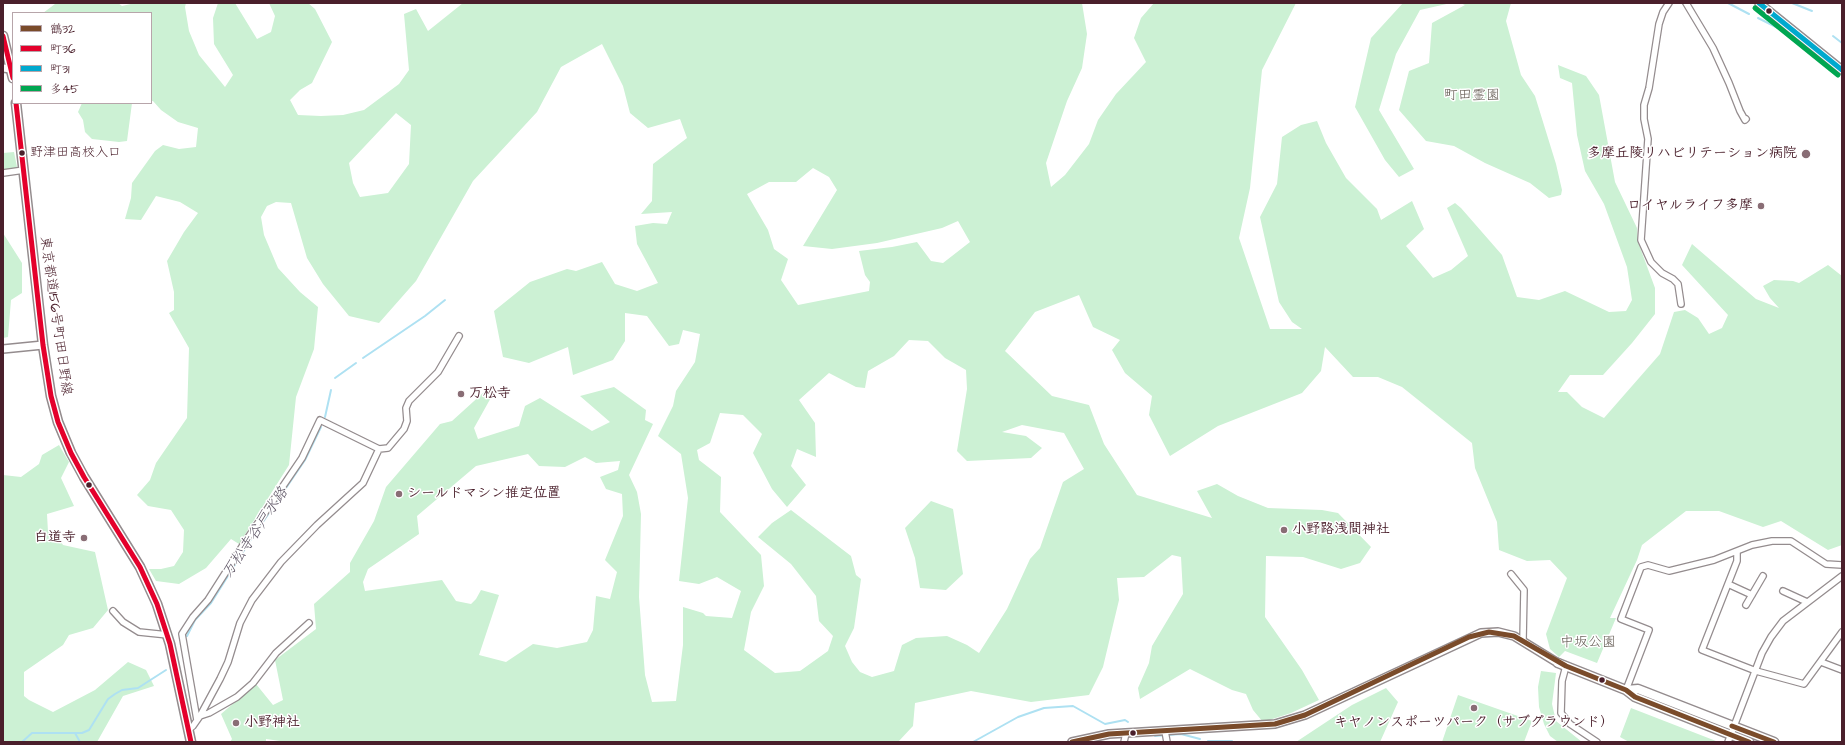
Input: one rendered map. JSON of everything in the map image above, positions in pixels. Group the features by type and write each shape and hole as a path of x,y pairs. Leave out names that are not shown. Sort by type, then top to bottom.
{"main road":[{"path":"3,36 7,69"},
{"name":"東京都道156号町田日野線","path":"16,104 43,345 51,396 58,422 68,446 84,477 140,568 152,592 168,635 191,742"},
{"path":"1562,664 1626,690 1635,697 1730,738 1749,742"},
{"path":"1626,690 1638,689 1774,742"}],"street":[{"path":"1669,3 1663,12 1659,24 1649,88 1644,105 1644,119 1648,139 1641,240 1651,262 1662,273 1673,279 1678,284 1681,304"},
{"path":"1686,3 1713,48 1730,82 1740,111 1745,120 1746,119"},
{"path":"1759,3 1842,70"},
{"path":"3,173 24,170"},
{"path":"198,718 182,634 193,617 208,600 244,542 302,458 320,420 379,449 388,448 404,429 407,421 406,408 409,401 438,372 459,336"},
{"path":"3,349 43,345"},
{"path":"188,730 193,726 198,718 228,662 240,623 252,600 281,562 318,524 363,483 379,449"},
{"path":"1626,690 1649,630 1621,619 1641,567 1648,565 1668,571 1714,560 1752,545 1772,541 1791,541 1826,564 1842,565"},
{"path":"1737,552 1737,561 1702,650 1756,671 1804,684 1842,632"},
{"path":"1511,574 1524,590 1522,640"},
{"path":"1746,605 1764,576"},
{"path":"1730,738 1762,653 1771,637 1783,621 1842,576"},
{"path":"1728,584 1752,595"},
{"path":"1783,591 1807,602"},
{"path":"112,611 123,622 139,632 168,635"},
{"path":"198,718 237,698 253,683 276,653 309,623"},
{"path":"1072,742 1097,736 1126,733 1276,724 1305,715 1481,634 1489,632 1507,634 1522,640 1562,664 1561,713 1570,724 1597,742"},
{"path":"1821,662 1842,670"},
{"path":"1165,731 1167,742"},
{"path":"1124,742 1126,733"}],"green space":[{"name":"中坂公園","path":"65,3 118,3 122,6 135,3 186,3 185,7 189,31 199,55 225,87 233,75 214,44 213,18 218,3 235,3 257,39 271,32 275,16 269,3 308,3 315,9 332,42 312,83 300,90 290,100 298,115 321,116 343,115 364,110 399,84 409,70 404,14 416,9 428,31 463,3 1082,3 1087,34 1082,68 1067,101 1046,163 1051,187 1065,175 1089,144 1098,120 1116,94 1146,62 1134,38 1141,18 1154,3 1296,3 1262,70 1250,188 1239,238 1270,329 1302,329 1292,322 1279,302 1260,217 1277,184 1282,137 1301,125 1317,121 1326,143 1346,178 1377,209 1381,220 1412,201 1424,229 1406,246 1433,278 1451,270 1468,256 1447,208 1455,203 1502,255 1517,297 1539,300 1565,291 1609,312 1626,311 1632,300 1627,267 1604,204 1585,171 1577,135 1572,83 1560,78 1558,65 1586,76 1599,95 1615,182 1637,228 1638,242 1655,288 1655,314 1632,343 1603,375 1570,375 1558,392 1567,392 1582,407 1604,418 1660,354 1674,312 1685,310 1698,318 1709,334 1722,328 1728,315 1682,265 1692,244 1756,299 1779,308 1770,298 1763,286 1774,280 1793,281 1799,283 1828,265 1842,276 1842,545 1828,550 1781,521 1763,527 1719,511 1686,511 1642,545 1637,560 1610,618 1616,618 1597,663 1565,651 1559,657 1550,649 1546,634 1567,578 1550,560 1527,561 1499,550 1497,522 1475,468 1472,443 1402,387 1378,377 1353,377 1325,347 1321,371 1302,393 1218,426 1170,456 1149,415 1152,396 1125,373 1112,350 1120,340 1093,327 1079,295 1035,312 1005,351 1052,396 1089,405 1104,444 1137,495 1212,518 1197,491 1217,484 1238,496 1268,508 1322,510 1338,513 1371,547 1360,563 1341,569 1303,557 1266,556 1265,617 1302,670 1319,700 1291,713 1263,722 1253,710 1246,694 1232,690 1190,669 1140,699 1138,688 1149,663 1152,646 1183,594 1181,557 1172,555 1144,577 1117,578 1119,600 1103,667 1089,695 1031,702 971,691 915,703 913,726 898,742 287,742 266,739 266,742 230,742 232,739 221,714 256,684 273,705 283,700 275,660 316,629 314,604 350,572 350,563 374,521 386,487 440,424 452,421 484,392 493,394 474,428 478,439 519,426 525,406 540,398 592,431 610,422 580,396 614,387 646,410 645,420 653,424 629,475 637,492 641,514 639,597 645,675 652,702 676,701 683,645 683,607 703,613 706,616 732,618 741,591 717,577 699,584 679,581 688,498 681,454 658,436 673,406 676,391 695,362 700,334 683,330 679,344 669,346 647,316 625,313 625,341 613,360 573,375 568,347 529,363 503,357 494,311 530,282 567,269 576,271 602,262 615,284 637,291 658,283 637,244 635,226 653,223 667,224 672,212 641,214 652,201 653,164 687,138 680,119 648,128 630,113 623,86 602,44 561,67 537,112 473,181 416,281 379,323 349,316 323,284 307,258 291,203 276,202 267,206 261,217 264,235 278,268 300,292 318,307 314,349 296,397 289,465 239,544 231,539 206,568 179,584 156,581 149,569 161,569 174,566 183,552 184,530 171,510 148,506 137,495 150,480 156,463 187,418 189,348 169,313 174,310 174,292 167,261 184,232 198,213 180,202 156,196 141,220 125,219 131,198 132,183 155,151 163,145 179,149 196,147 198,128 178,122 161,110 152,101 152,12 44,12 55,4","holes":["396,113 411,125 409,164 388,193 360,197 353,183 349,163","813,168 829,177 837,190 803,246 832,249 877,243 942,228 958,221 970,242 943,263 931,261 917,242 859,251 865,275 870,282 869,291 798,305 781,280 788,259 774,249 768,230 747,194 769,182 796,182","909,340 928,341 945,358 966,370 967,389 957,451 967,461 1031,458 1042,448 1026,436 1002,432 1022,425 1064,433 1084,469 1063,482 1040,548 1030,559 1007,609 979,653 967,645 947,636 916,638 902,645 894,671 872,677 860,672 852,662 845,646 854,628 861,579 856,575 851,556 791,510 772,523 758,537 791,564 816,596 819,621 833,636 828,651 800,671 775,673 744,650 751,612 764,586 761,555 720,512 721,477 699,460 697,450 710,443 720,413 743,415 762,434 753,453 772,489 787,507 806,485 791,466 797,449 816,457 815,423 799,400 829,373 856,387 865,388 868,371 894,356","528,454 539,466 565,467 585,457 596,463 620,461 618,470 600,477 606,489 622,494 623,516 605,560 617,572 610,599 596,596 593,630 587,642 557,648 533,644 506,662 479,655 499,595 481,590 471,604 456,601 442,580 365,591 363,582 368,569 419,534 417,516 476,466"]},
{"path":"1403,3 1451,3 1420,10 1396,54 1379,110 1414,169 1399,177 1385,160 1355,107 1371,38"},
{"name":"町田霊園","path":"1460,3 1511,3 1506,21 1521,75 1535,96 1556,164 1562,190 1561,195 1549,198 1530,183 1485,163 1454,146 1426,141 1399,110 1409,71 1429,63 1432,23 1465,5"},
{"path":"82,104 132,104 127,141 119,142 92,139 85,132 83,120 78,112"},
{"path":"14,152 17,167 15,169 3,170 3,153"},
{"path":"3,233 22,263 22,293 11,300 8,337 3,338"},
{"path":"59,445 69,462 61,478 74,506 47,514 48,532 57,536 63,545 95,552 108,610 93,628 69,635 63,645 24,672 24,696 53,712 95,690 128,662 146,670 154,686 123,696 97,742 3,742 3,475 21,477 39,464 42,455"},
{"path":"931,501 953,509 963,574 946,590 920,588 915,558 905,528"},
{"path":"1541,671 1556,673 1552,704 1556,721 1582,742 1558,742 1550,736 1544,724 1539,707 1538,687"},
{"path":"1386,688 1398,702 1380,742 1296,742 1352,705"},
{"name":"キヤノンスポーツパーク（サブグラウンド）","path":"1458,695 1532,721 1524,742 1442,742"},
{"path":"1631,708 1716,741 1629,742 1620,737"}],"waterway":[{"path":"1728,3 1749,14"},
{"path":"1792,3 1812,11"},
{"path":"1758,18 1780,29"},
{"path":"1833,36 1842,43"},
{"name":"万松寺谷戸水路","path":"363,358 425,316 445,300"},
{"name":"万松寺谷戸水路","path":"335,378 356,363"},
{"name":"万松寺谷戸水路","path":"325,417 331,390"},
{"name":"万松寺谷戸水路","path":"187,636 195,620 211,603 248,544 305,460 321,427"},
{"name":"万松寺谷戸水路","path":"75,733 82,733 89,730 108,699 115,694 122,690 138,688 166,670"},
{"path":"973,742 1018,717 1044,708 1073,706 1105,724 1125,720 1128,722"},
{"path":"22,742 32,733 75,733 80,742"},
{"path":"1155,736 1181,734 1200,739"},
{"path":"1208,741 1232,741"}],"transit line":[{"name":"町31","path":"1759,3 1842,70"},
{"name":"多45","path":"1755,8 1838,75"},
{"name":"町36","path":"3,36 12,74"},
{"name":"町36","path":"16,104 43,345 51,396 58,422 71,453 84,477 140,567 157,604 170,644 191,742"},
{"name":"鶴32","path":"1072,742 1109,734 1275,724 1305,715 1469,637 1489,632 1514,636 1566,666 1626,690 1635,697 1749,742"},
{"name":"鶴32","path":"1732,726 1774,742"}],"place":[{"name":"野津田高校入口","path":"22,153"},
{"name":"多摩丘陵リハビリテーション病院","path":"1806,154"},
{"name":"ロイヤルライフ多摩","path":"1761,206"},
{"name":"万松寺","path":"461,394"},
{"name":"シールドマシン推定位置","path":"399,494"},
{"name":"小野路浅間神社","path":"1284,530"},
{"name":"白道寺","path":"84,538"},
{"name":"キヤノンスポーツパーク（サブグラウンド）","path":"1474,708"},
{"name":"小野神社","path":"236,723"}]}
